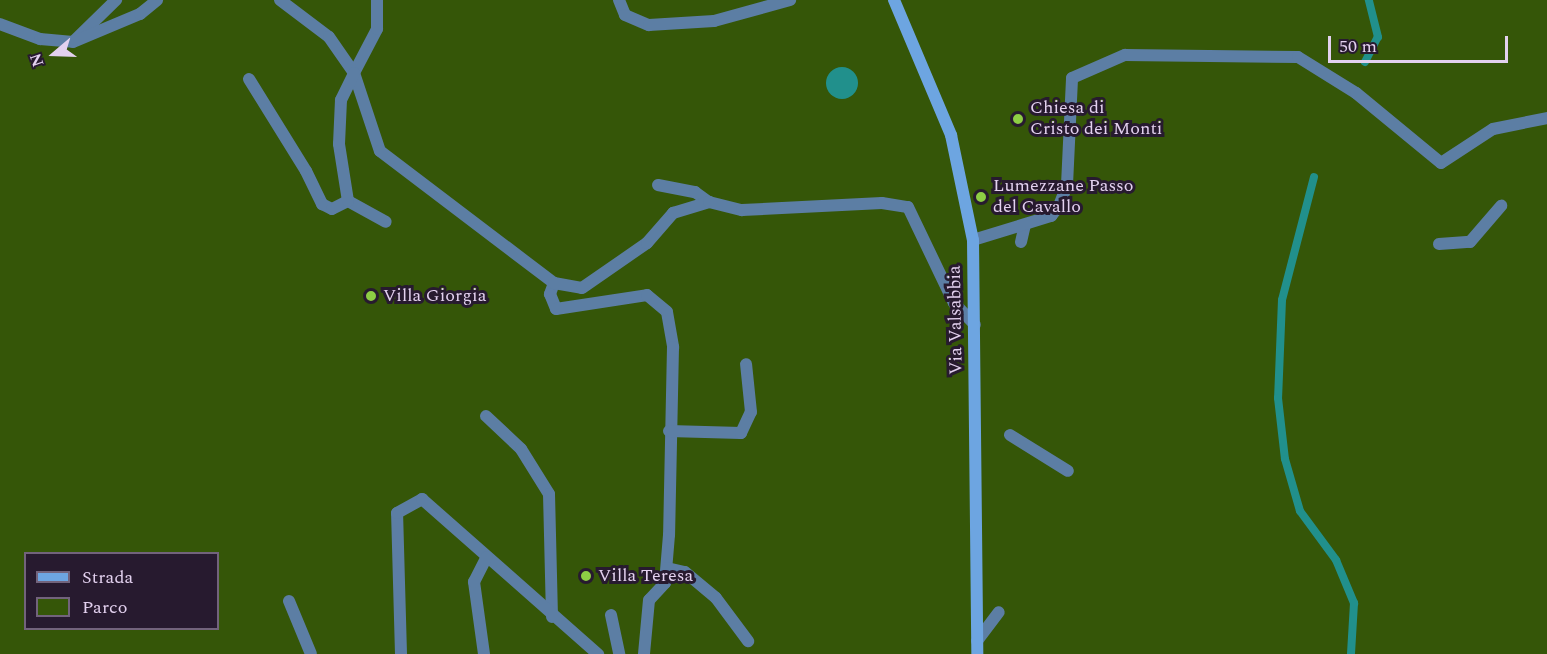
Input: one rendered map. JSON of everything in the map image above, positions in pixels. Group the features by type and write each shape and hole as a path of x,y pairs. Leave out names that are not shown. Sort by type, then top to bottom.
{"main road":[{"name":"Via Valsabbia","path":"894,0 951,135 973,240 977,648"}],"street":[{"path":"73,42 116,0"},
{"path":"0,24 40,39 73,42 140,14 157,0"},
{"path":"280,0 329,37 354,73 380,152 554,283 582,288 647,243 673,213 709,202"},
{"path":"348,201 340,111 354,73 377,29 377,0"},
{"path":"620,0 625,15 650,25 714,21 790,0"},
{"path":"973,240 1051,216 1065,196 1072,78 1125,55 1298,57 1356,93 1441,163 1493,129 1547,118"},
{"path":"249,80 306,171 322,204 332,209 348,201"},
{"path":"658,185 695,192 709,202 742,210 882,203 908,207 924,231 954,303 975,326"},
{"path":"348,201 386,222"},
{"path":"1439,244 1470,242 1501,207"},
{"path":"1021,242 1025,225"},
{"path":"554,283 550,294 556,309 647,295 667,312 673,346 667,568 665,583 649,600 644,654"},
{"path":"669,431 741,433 751,412 746,364"},
{"path":"486,416 521,449 549,494 552,617"},
{"path":"1010,435 1068,471"},
{"path":"401,654 397,513 422,499 552,617 598,654"},
{"path":"484,654 474,582 487,557"},
{"path":"667,568 686,572 716,598 748,641"},
{"path":"289,601 311,654"},
{"path":"977,648 999,612"},
{"path":"611,615 619,654"}],"green space":[{"path":"0,0 1547,0 1547,654 0,654"}],"shaded area":[{"path":"842,67 853,72 858,83 853,94 842,99 831,94 826,83 831,72"}],"waterway":[{"path":"1365,62 1378,37 1369,0"},
{"path":"1314,177 1282,300 1278,398 1285,459 1300,511 1336,560 1354,603 1351,654"}],"place":[{"name":"Chiesa di Cristo dei Monti","path":"1018,119"},
{"name":"Lumezzane Passo del Cavallo","path":"981,197"},
{"name":"Villa Giorgia","path":"371,296"},
{"name":"Villa Teresa","path":"586,576"}]}
